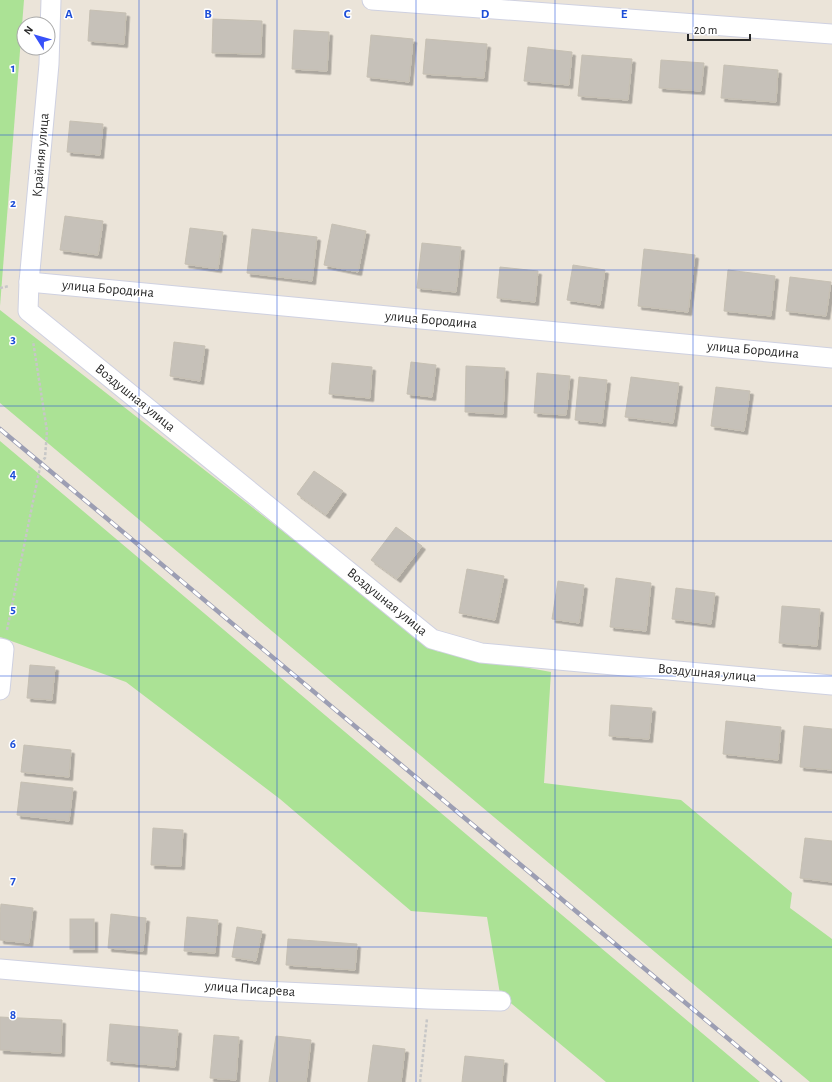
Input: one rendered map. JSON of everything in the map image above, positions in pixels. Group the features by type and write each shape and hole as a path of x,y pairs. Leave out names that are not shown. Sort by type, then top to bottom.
{"street":[{"name":"Крайняя улица","path":"28,311 29,282 49,64 51,0"},
{"path":"372,0 832,34"},
{"name":"улица Бородина","path":"29,282 832,358"},
{"name":"Воздушная улица","path":"28,311 432,639 481,652 832,685"},
{"path":"0,690 2,649"},
{"name":"улица Писарева","path":"0,969 240,990 501,1001"}],"path":[{"path":"2,649 41,462 45,458 46,431 33,341"},
{"path":"420,1082 429,999"}],"green space":[{"path":"0,0 24,0 23,16 16,16 16,56 20,56 0,306"},
{"path":"0,310 436,651 551,672 544,783 681,800 792,893 790,908 832,939 832,1082 810,1082 0,403"},
{"path":"0,441 760,1082 606,1082 500,994 487,917 411,911 280,799 126,682 0,637"}],"building":[{"path":"90,10 126,13 124,44 88,41"},
{"path":"213,19 262,21 261,54 212,53"},
{"path":"294,30 329,32 327,71 292,69"},
{"path":"371,35 413,39 409,82 367,77"},
{"path":"426,39 487,44 484,78 423,74"},
{"path":"528,47 572,52 569,85 524,81"},
{"path":"582,55 632,59 628,100 578,96"},
{"path":"661,60 704,63 701,91 659,88"},
{"path":"724,65 778,70 776,102 721,98"},
{"path":"70,121 103,124 100,155 67,152"},
{"path":"65,216 103,221 98,255 60,250"},
{"path":"332,224 366,231 358,272 324,265"},
{"path":"190,228 223,232 218,269 185,264"},
{"path":"252,229 317,237 312,281 247,273"},
{"path":"422,243 461,247 456,292 417,288"},
{"path":"644,249 695,255 688,312 638,306"},
{"path":"573,265 605,270 600,305 567,300"},
{"path":"500,267 538,271 535,302 497,298"},
{"path":"728,270 775,276 771,316 724,311"},
{"path":"790,277 831,282 826,316 786,311"},
{"path":"174,342 205,346 200,381 170,376"},
{"path":"411,362 436,365 432,397 407,394"},
{"path":"332,363 372,367 370,398 329,394"},
{"path":"466,366 505,368 503,414 465,412"},
{"path":"537,373 570,376 566,415 534,413"},
{"path":"579,377 607,380 602,423 575,420"},
{"path":"631,377 679,383 673,423 625,417"},
{"path":"716,387 750,391 744,431 711,426"},
{"path":"314,471 343,491 326,515 297,494"},
{"path":"396,527 422,546 397,579 371,560"},
{"path":"467,569 504,576 495,620 459,613"},
{"path":"616,578 651,583 646,631 610,627"},
{"path":"558,581 584,585 579,623 552,619"},
{"path":"676,588 715,593 711,624 672,619"},
{"path":"782,606 820,609 817,646 779,643"},
{"path":"30,665 55,667 52,700 27,698"},
{"path":"611,705 652,708 649,739 609,736"},
{"path":"726,721 781,727 778,760 723,754"},
{"path":"804,726 832,729 832,770 800,767"},
{"path":"24,745 71,750 69,777 21,772"},
{"path":"21,782 73,788 69,821 17,815"},
{"path":"153,828 183,830 181,866 151,865"},
{"path":"805,838 832,841 832,882 800,878"},
{"path":"1,904 33,908 29,943 0,940"},
{"path":"111,914 146,918 143,951 108,948"},
{"path":"187,917 218,920 215,953 184,951"},
{"path":"70,919 94,919 94,949 70,949"},
{"path":"237,927 262,931 256,961 232,957"},
{"path":"288,939 357,944 355,970 286,965"},
{"path":"0,1017 62,1020 61,1053 0,1050"},
{"path":"110,1024 178,1030 175,1067 107,1061"},
{"path":"214,1035 239,1037 236,1080 210,1078"},
{"path":"276,1036 311,1040 306,1082 269,1082"},
{"path":"373,1045 405,1049 401,1082 368,1082"},
{"path":"465,1056 504,1060 502,1082 462,1082"}],"railway":[{"path":"0,429 780,1082"}]}
